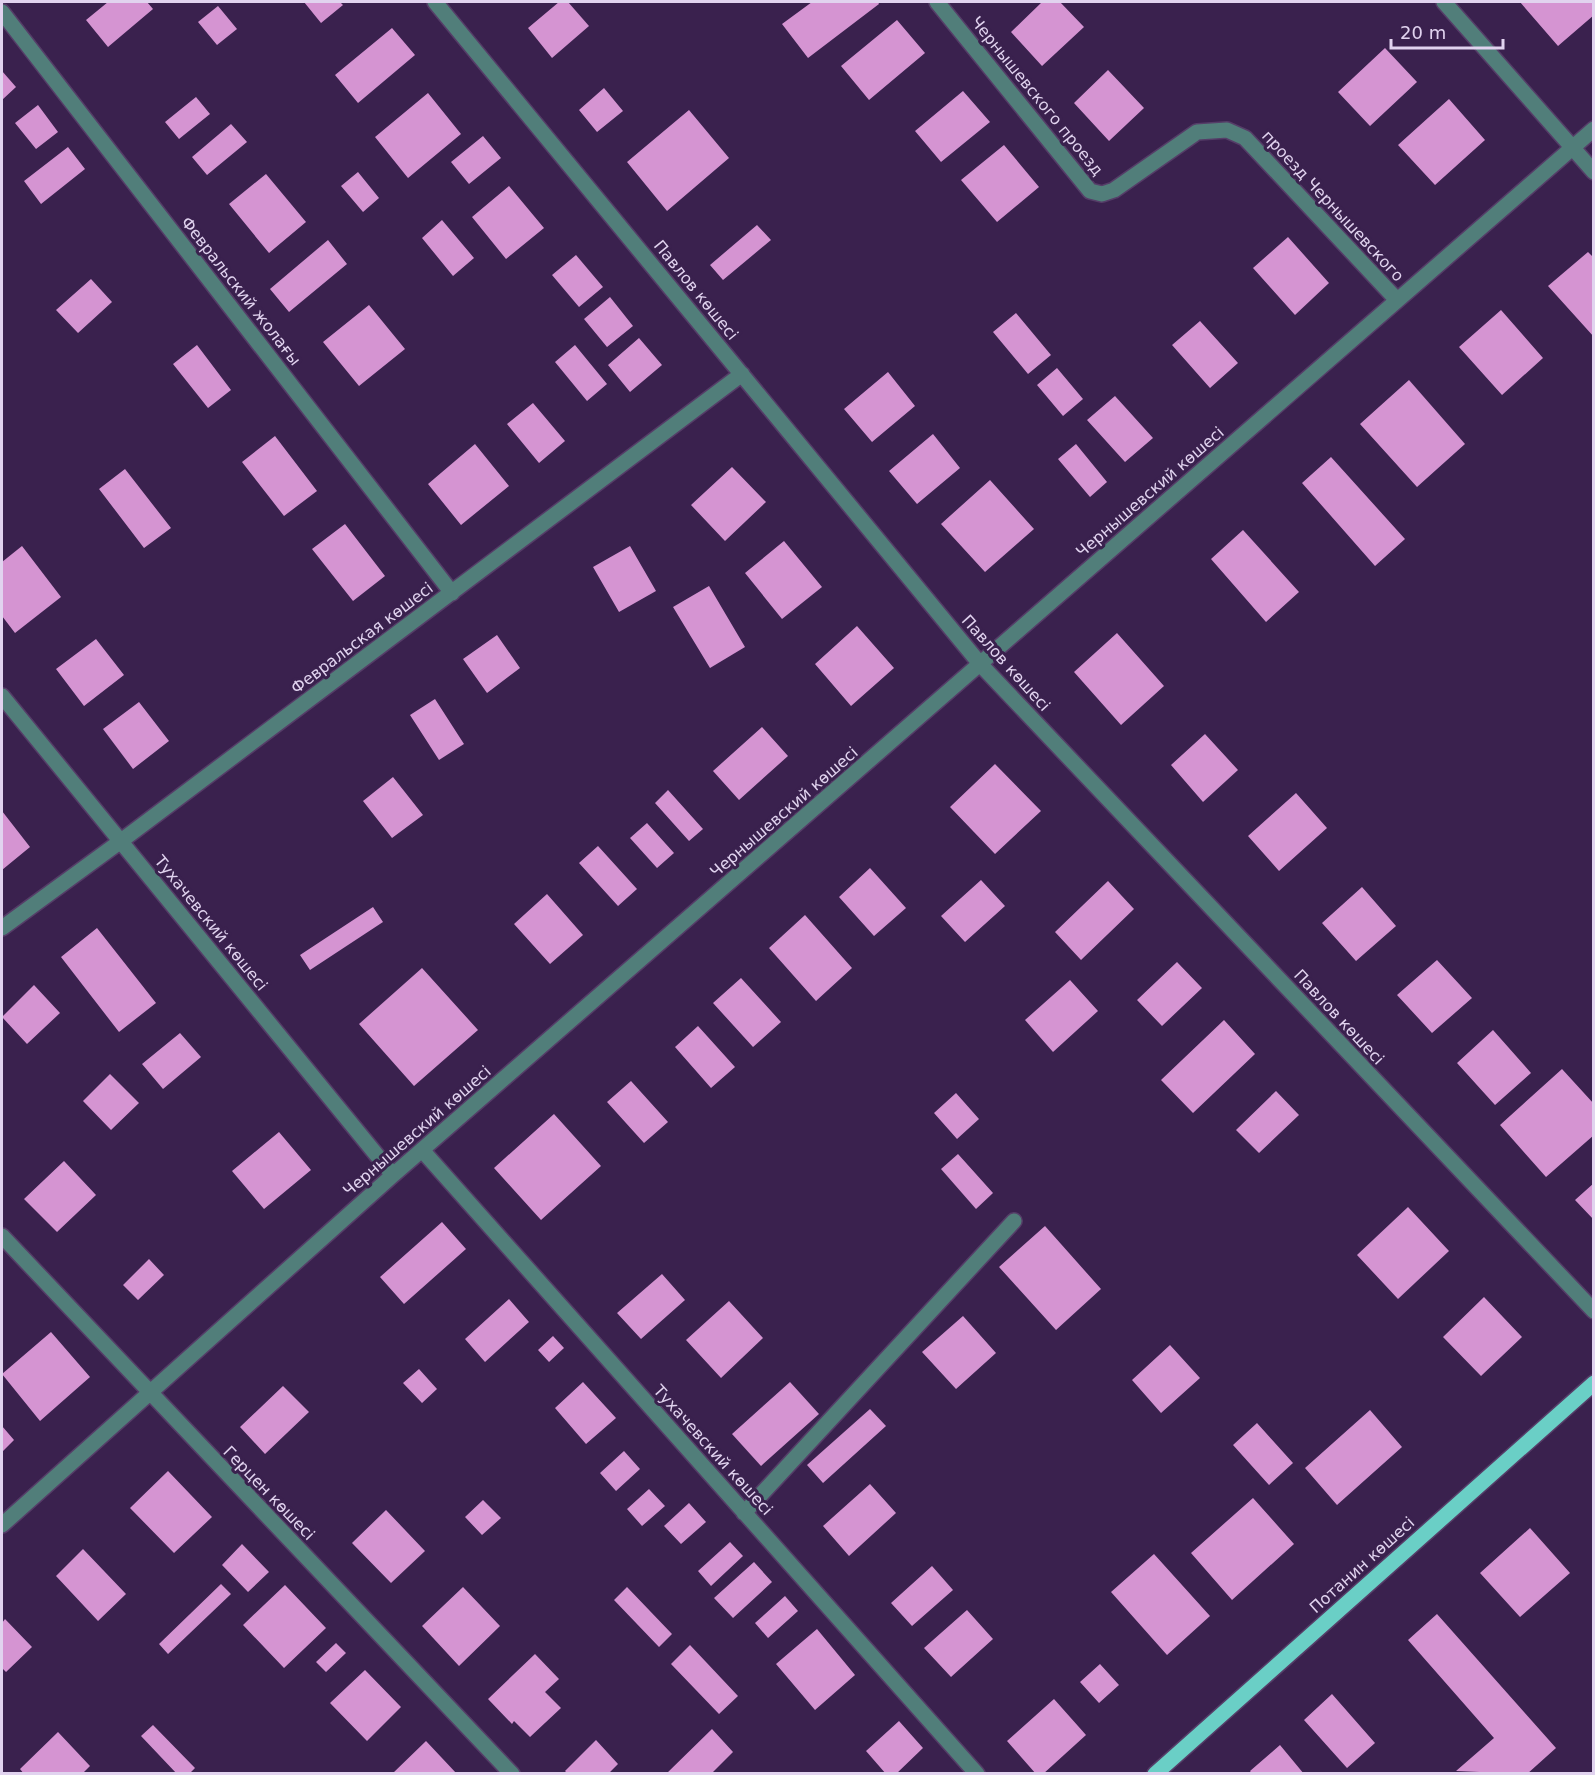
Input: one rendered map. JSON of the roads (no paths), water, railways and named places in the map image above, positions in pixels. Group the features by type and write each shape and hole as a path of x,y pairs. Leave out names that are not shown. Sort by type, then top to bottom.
{"main road":[{"name":"Потанин көшесі","path":"1155,1773 1593,1383"}],"street":[{"name":"Павлов көшесі","path":"435,2 981,665 1593,1311"},
{"name":"Чернышевского проезд","path":"937,2 1090,191 1102,194 1114,190 1185,138 1209,130"},
{"path":"1444,2 1593,172"},
{"name":"Февральский жолағы","path":"2,12 452,593"},
{"name":"Чернышевский көшесі","path":"2,1525 393,1175 981,665 1593,129"},
{"name":"проезд Чернышевского","path":"1209,130 1227,130 1245,138 1396,300"},
{"name":"Февральская көшесі","path":"2,928 742,374"},
{"name":"Тухачевский көшесі","path":"2,696 393,1175"},
{"name":"Тухачевский көшесі","path":"422,1150 977,1773"},
{"path":"744,1513 1014,1221"},
{"name":"Герцен көшесі","path":"2,1236 512,1773"}]}
